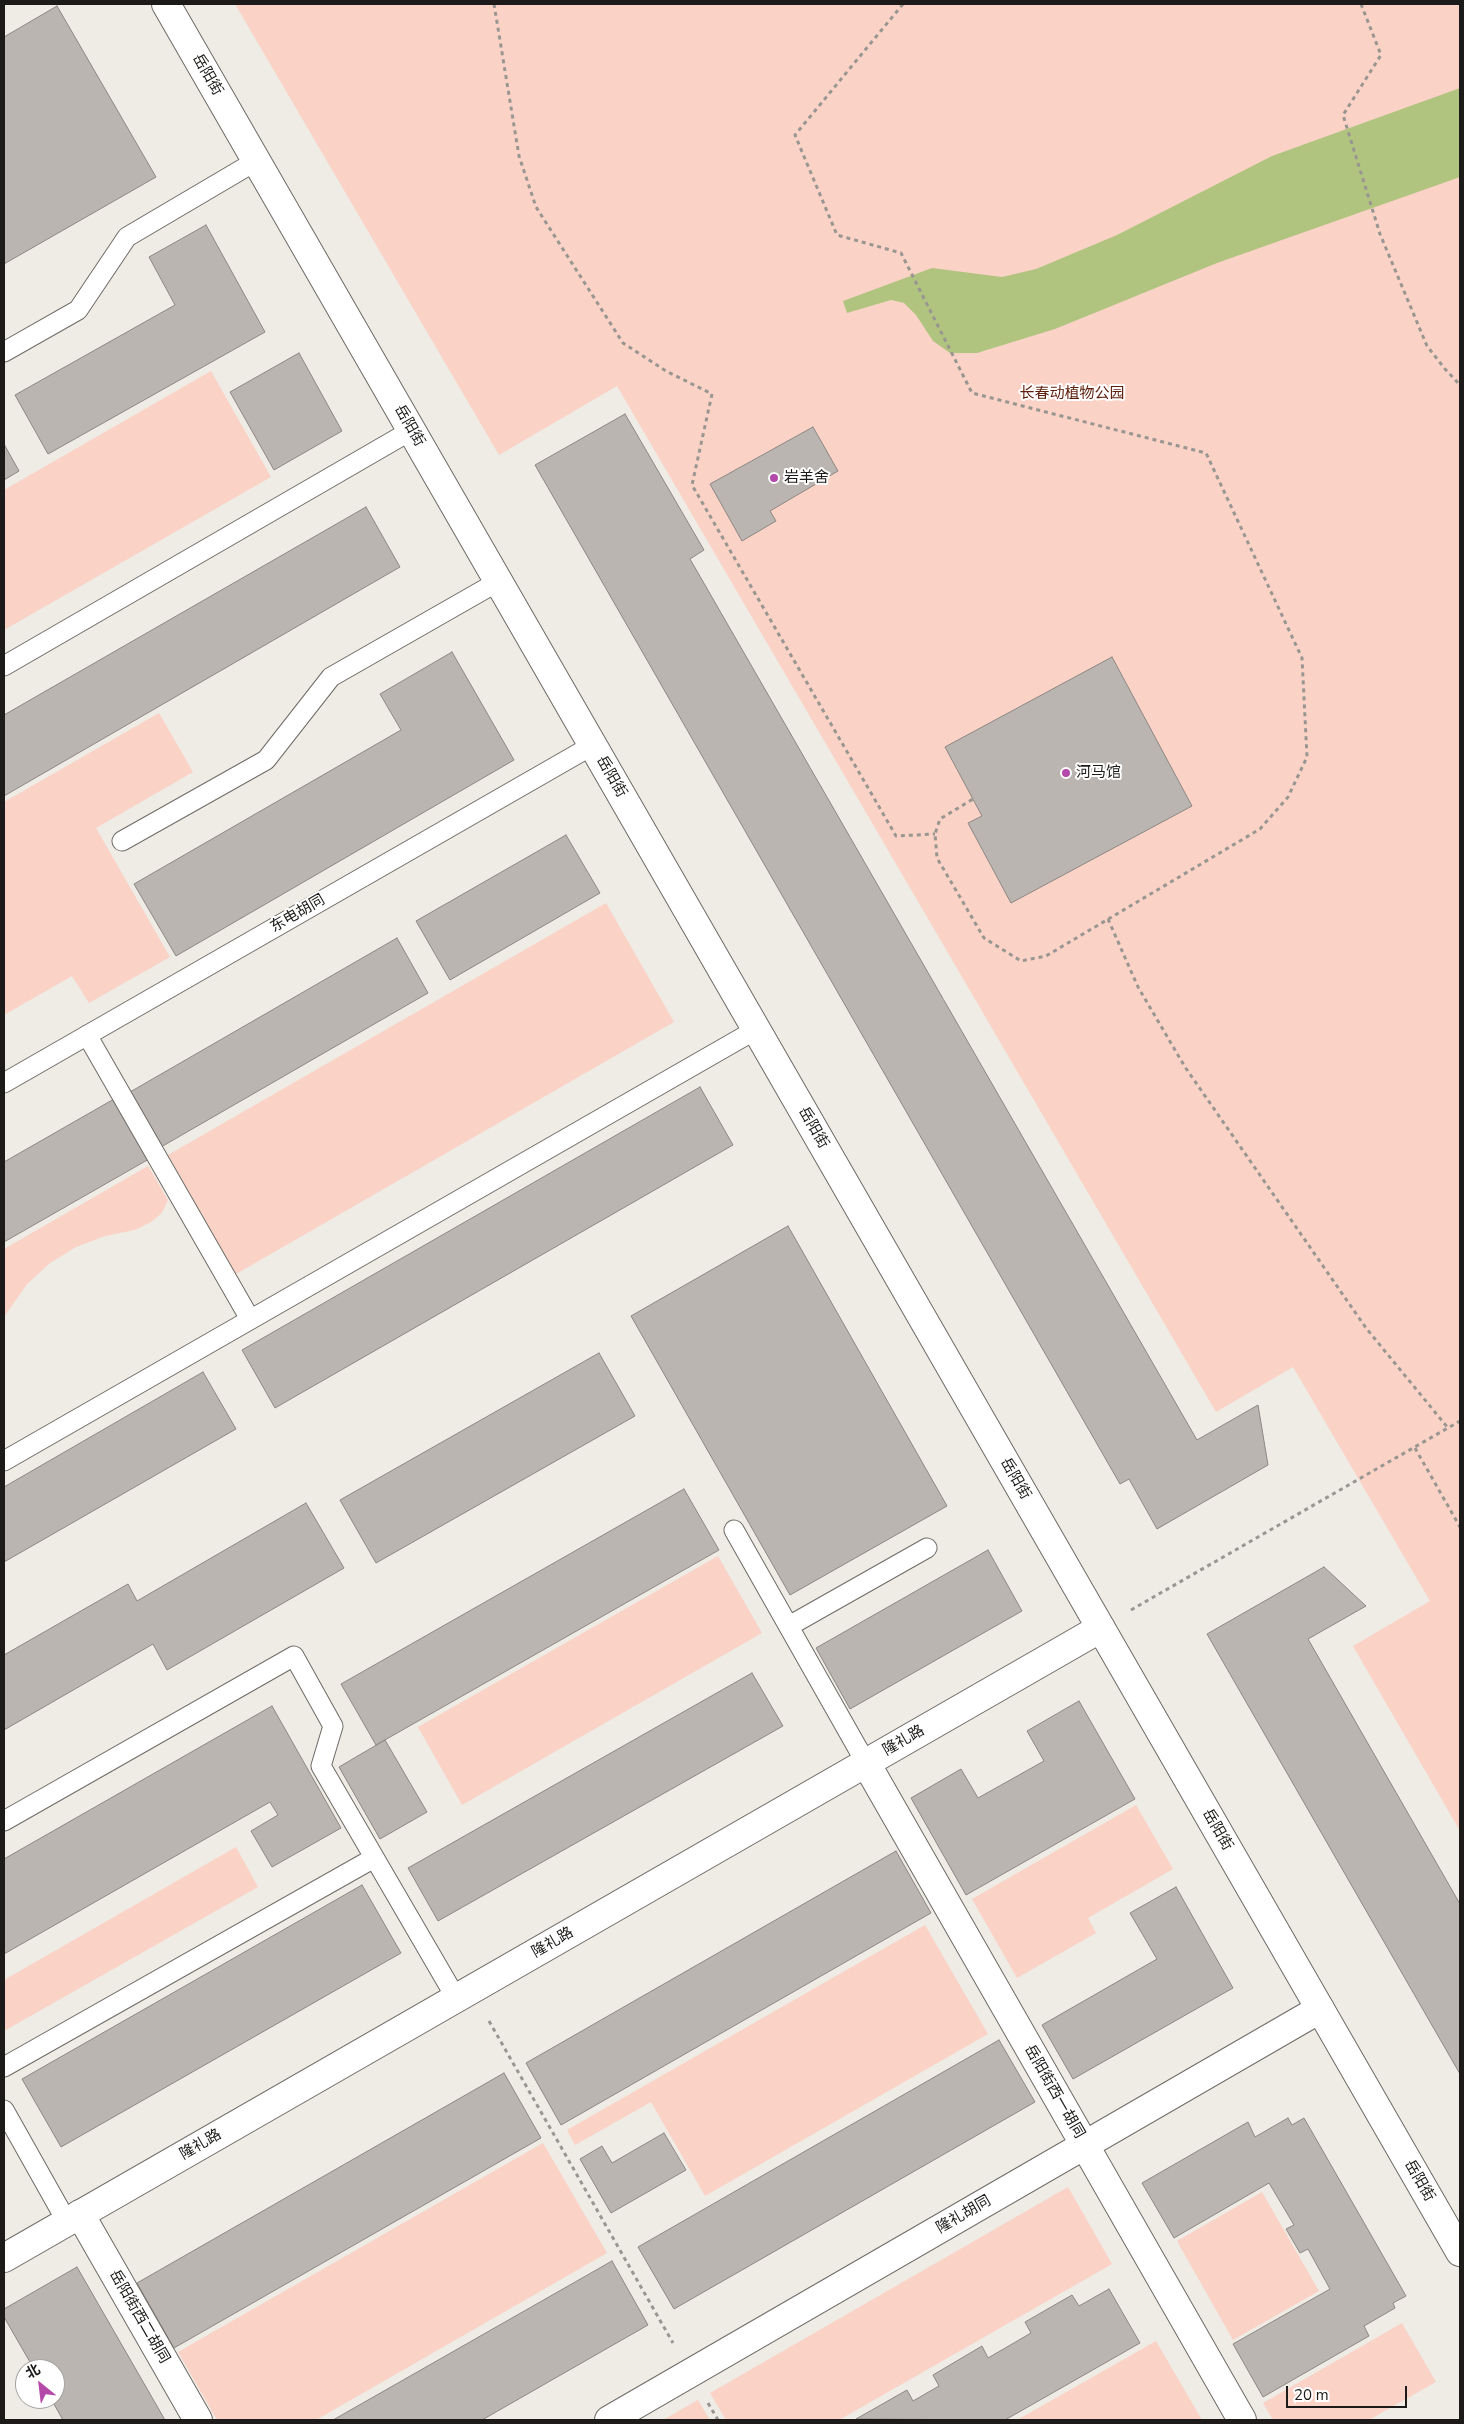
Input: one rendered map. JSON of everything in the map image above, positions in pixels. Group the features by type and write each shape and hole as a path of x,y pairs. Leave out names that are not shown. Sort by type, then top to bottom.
{"street":[{"name":"岳阳街","path":"166,4 1460,2252"},
{"name":"隆礼路","path":"4,2258 1101,1628"},
{"name":"岳阳街西一胡同","path":"866,1763 1242,2420"},
{"name":"隆礼胡同","path":"609,2420 1320,2009"},
{"name":"岳阳街西二胡同","path":"73,2218 198,2420"}],"lane":[{"path":"4,352 78,310 127,237 256,161"},
{"path":"4,666 412,430"},
{"path":"122,841 266,760 331,677 499,581"},
{"name":"东电胡同","path":"4,1083 593,745"},
{"path":"4,1461 757,1030"},
{"path":"87,1035 250,1319"},
{"path":"734,1530 866,1763"},
{"path":"789,1626 927,1548"},
{"path":"4,1822 294,1656 333,1726 322,1766 374,1858 464,1994"},
{"path":"4,2067 374,1858"},
{"path":"4,2110 73,2218"}],"path":[{"path":"494,4 519,156 536,207 623,343 666,372 712,394 692,485 896,836 935,834"},
{"path":"903,4 795,136 837,235 901,253 972,393 1206,453 1302,658 1306,757 1288,797 1260,829 1046,956 1021,962 984,938 937,858 935,834 940,819 973,799"},
{"path":"1362,4 1381,55 1343,116 1380,234 1427,346 1460,385"},
{"path":"1108,920 1138,987 1185,1067 1366,1328 1448,1428"},
{"path":"1101,1628 1460,1421"},
{"path":"1415,1448 1460,1527"},
{"path":"464,1994 718,2420"}],"green space":[{"name":"长春动植物公园","path":"235,4 1460,4 1460,1831 1353,1646 1430,1601 1293,1367 1216,1412 617,386 499,455"},
{"path":"211,371 271,477 4,630 4,490"},
{"path":"159,713 193,772 96,828 170,957 89,1003 72,976 4,1015 4,802"},
{"path":"606,903 674,1022 236,1274 168,1155"},
{"path":"148,1166 168,1200 162,1213 151,1222 135,1230 105,1236 76,1247 50,1263 27,1284 4,1317 4,1249"},
{"path":"718,1556 762,1633 462,1805 418,1727"},
{"path":"1136,1805 1173,1869 1088,1918 1096,1933 1017,1978 972,1899"},
{"path":"236,1847 258,1887 4,2031 4,1980"},
{"path":"925,1925 988,2034 705,2196 651,2102 575,2145 567,2130"},
{"path":"543,2143 607,2253 316,2420 217,2420 178,2352"},
{"path":"1068,2187 1112,2264 839,2420 726,2420 710,2393"},
{"path":"1262,2192 1319,2291 1233,2340 1177,2241"},
{"path":"1402,2323 1436,2382 1369,2420 1273,2420 1263,2403"},
{"path":"1156,2341 1202,2420 1017,2420"},
{"path":"698,2400 710,2420 663,2420"}],"shaded area":[{"path":"1460,88 1460,177 1217,263 1055,329 977,353 950,353 933,341 916,315 904,303 891,300 847,313 843,301 932,268 1002,277 1036,269 1117,235 1272,156"}],"building":[{"path":"57,6 156,177 4,264 4,37"},
{"path":"206,225 265,332 48,454 15,395 175,305 149,257"},
{"path":"299,353 342,431 274,470 230,392"},
{"path":"625,414 704,550 690,559 1197,1440 1258,1405 1268,1465 1157,1529 1129,1479 1120,1484 535,465"},
{"name":"岩羊舍","path":"813,427 838,471 770,511 776,521 742,541 710,484"},
{"path":"4,444 19,471 4,480"},
{"path":"366,507 400,567 4,796 4,715"},
{"path":"452,652 514,760 176,956 134,884 401,730 380,694"},
{"name":"河马馆","path":"1112,657 1192,806 1011,903 968,823 982,816 945,747"},
{"path":"566,835 600,893 450,980 416,921"},
{"path":"397,938 428,993 161,1147 130,1092"},
{"path":"700,1087 733,1145 275,1408 242,1350"},
{"path":"114,1099 149,1159 4,1242 4,1162"},
{"path":"788,1226 947,1506 790,1595 631,1316"},
{"path":"599,1353 635,1416 376,1563 340,1500"},
{"path":"203,1372 236,1429 4,1562 4,1487"},
{"path":"684,1489 719,1550 376,1745 341,1684"},
{"path":"306,1503 344,1568 167,1670 153,1644 4,1730 4,1655 128,1584 137,1601"},
{"path":"988,1550 1022,1611 850,1709 816,1648"},
{"path":"1324,1567 1366,1606 1308,1639 1460,1904 1460,2074 1207,1634"},
{"path":"752,1673 783,1726 438,1921 408,1868"},
{"path":"1079,1701 1135,1799 966,1895 911,1798 961,1769 978,1798 1044,1761 1027,1731"},
{"path":"272,1706 341,1828 272,1867 251,1831 278,1815 270,1802 4,1954 4,1859"},
{"path":"385,1740 427,1812 380,1839 339,1767"},
{"path":"896,1851 931,1913 561,2125 526,2063"},
{"path":"362,1885 401,1953 61,2147 22,2079"},
{"path":"1176,1887 1233,1988 1073,2079 1042,2025 1157,1959 1130,1913"},
{"path":"999,2040 1035,2102 674,2309 638,2247"},
{"path":"504,2073 541,2138 174,2348 137,2283"},
{"path":"1288,2118 1292,2125 1304,2118 1406,2296 1393,2303 1395,2308 1364,2326 1369,2336 1263,2397 1233,2344 1330,2289 1308,2249 1300,2253 1286,2229 1294,2225 1269,2183 1174,2238 1142,2183 1248,2122 1255,2137"},
{"path":"664,2133 686,2170 611,2213 580,2159 602,2146 612,2163"},
{"path":"612,2261 648,2325 482,2420 333,2420"},
{"path":"77,2267 165,2420 63,2420 57,2409 65,2409 65,2359 28,2359 4,2317 4,2309"},
{"path":"1109,2289 1140,2343 1005,2420 856,2419 907,2390 913,2401 939,2386 933,2375 982,2346 988,2358 1031,2333 1025,2322 1072,2295 1079,2306"}],"place":[{"name":"岩羊舍","path":"774,478"},
{"name":"河马馆","path":"1066,773"}]}
